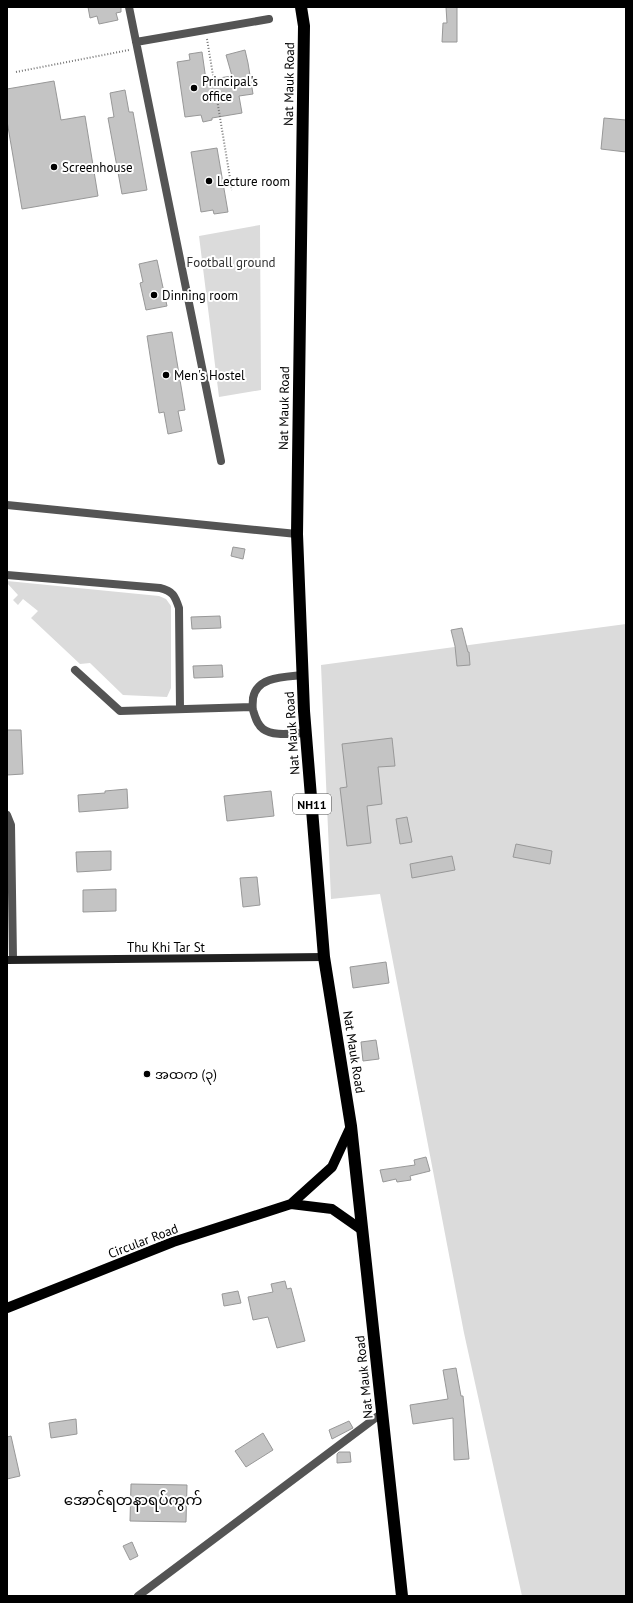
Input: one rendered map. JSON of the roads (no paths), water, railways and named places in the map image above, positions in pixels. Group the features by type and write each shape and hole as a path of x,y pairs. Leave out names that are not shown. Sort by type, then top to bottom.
{"highway":[{"name":"Nat Mauk Road","path":"301,7 304,26 297,534 302,675 324,958 351,1126 402,1596"}],"main road":[{"path":"291,1204 332,1167 351,1126"},
{"path":"291,1204 332,1209 362,1230"},
{"name":"Circular Road","path":"7,1308 173,1242 291,1204"}],"street":[{"path":"129,7 221,461"},
{"path":"137,45 206,30 269,19"},
{"path":"7,505 297,534"},
{"path":"7,575 169,590 176,598 178,608 180,709"},
{"path":"75,670 120,711 252,707"},
{"path":"302,675 275,678 262,684 254,694 252,707 255,719 263,729 276,733 306,733"},
{"path":"7,815 11,825 10,960"},
{"name":"Thu Khi Tar St","path":"10,960 324,958"},
{"path":"138,1596 382,1412"}],"place":[{"name":"Principal's office","path":"194,88"},
{"name":"Screenhouse","path":"54,167"},
{"name":"Lecture room","path":"209,181"},
{"name":"Dinning room","path":"154,295"},
{"name":"Men's Hostel","path":"166,375"},
{"name":"အထက (၃)","path":"147,1074"}],"district":[{"name":"အောင်ရတနာရပ်ကွက်","path":"133,1499"}],"park label":[{"name":"Football ground","path":"231,262"}]}
